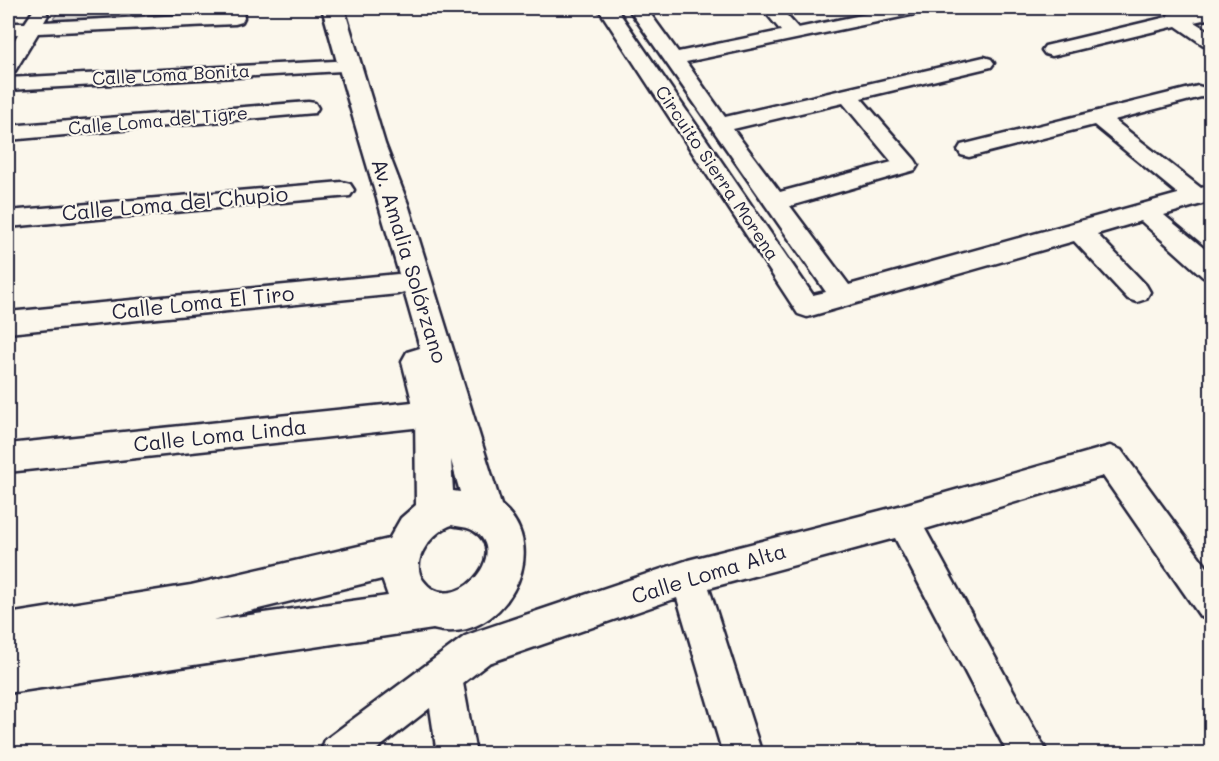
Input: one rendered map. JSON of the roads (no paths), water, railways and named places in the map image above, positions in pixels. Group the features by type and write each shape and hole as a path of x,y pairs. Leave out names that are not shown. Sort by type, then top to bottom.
{"main road":[{"name":"Av. Amalia Solórzano","path":"316,8 398,284 432,413 435,513"},
{"name":"Av. Amalia Solórzano","path":"333,8 372,144 407,246 485,514"},
{"path":"8,672 130,652 430,610 447,613 465,610 481,601 494,588 503,573 506,556 505,540 497,525 485,514 470,508 452,508 435,513 423,521 408,538 401,555 400,573 405,589 415,602 430,610"},
{"path":"8,634 191,605 401,555"}],"street":[{"path":"8,67 44,8"},
{"path":"8,29 235,18 234,8"},
{"name":"Circuito Sierra Morena","path":"607,8 807,307 1204,195"},
{"name":"Circuito Sierra Morena","path":"637,8 843,296"},
{"path":"771,8 792,33"},
{"path":"674,59 920,8"},
{"path":"1052,50 1176,18 1212,12"},
{"path":"1176,18 1212,42"},
{"name":"Calle Loma Bonita","path":"8,67 332,59"},
{"name":"Calle Loma Bonita","path":"8,84 332,59"},
{"path":"720,125 984,63"},
{"path":"969,150 1198,92"},
{"path":"774,202 907,165 848,96"},
{"name":"Calle Loma del Tigre","path":"8,133 308,108"},
{"path":"1097,117 1204,195"},
{"name":"Calle Loma del Chupio","path":"8,219 342,190"},
{"path":"1146,212 1212,270"},
{"path":"1078,230 1137,292"},
{"name":"Calle Loma El Tiro","path":"8,323 398,284"},
{"name":"Calle Loma Linda","path":"8,458 432,413"},
{"name":"Calle Loma Alta","path":"339,753 478,650 688,577 903,520 1110,460 1212,604"},
{"path":"903,520 1029,753"},
{"path":"688,577 743,753"},
{"path":"444,677 457,753"}]}
